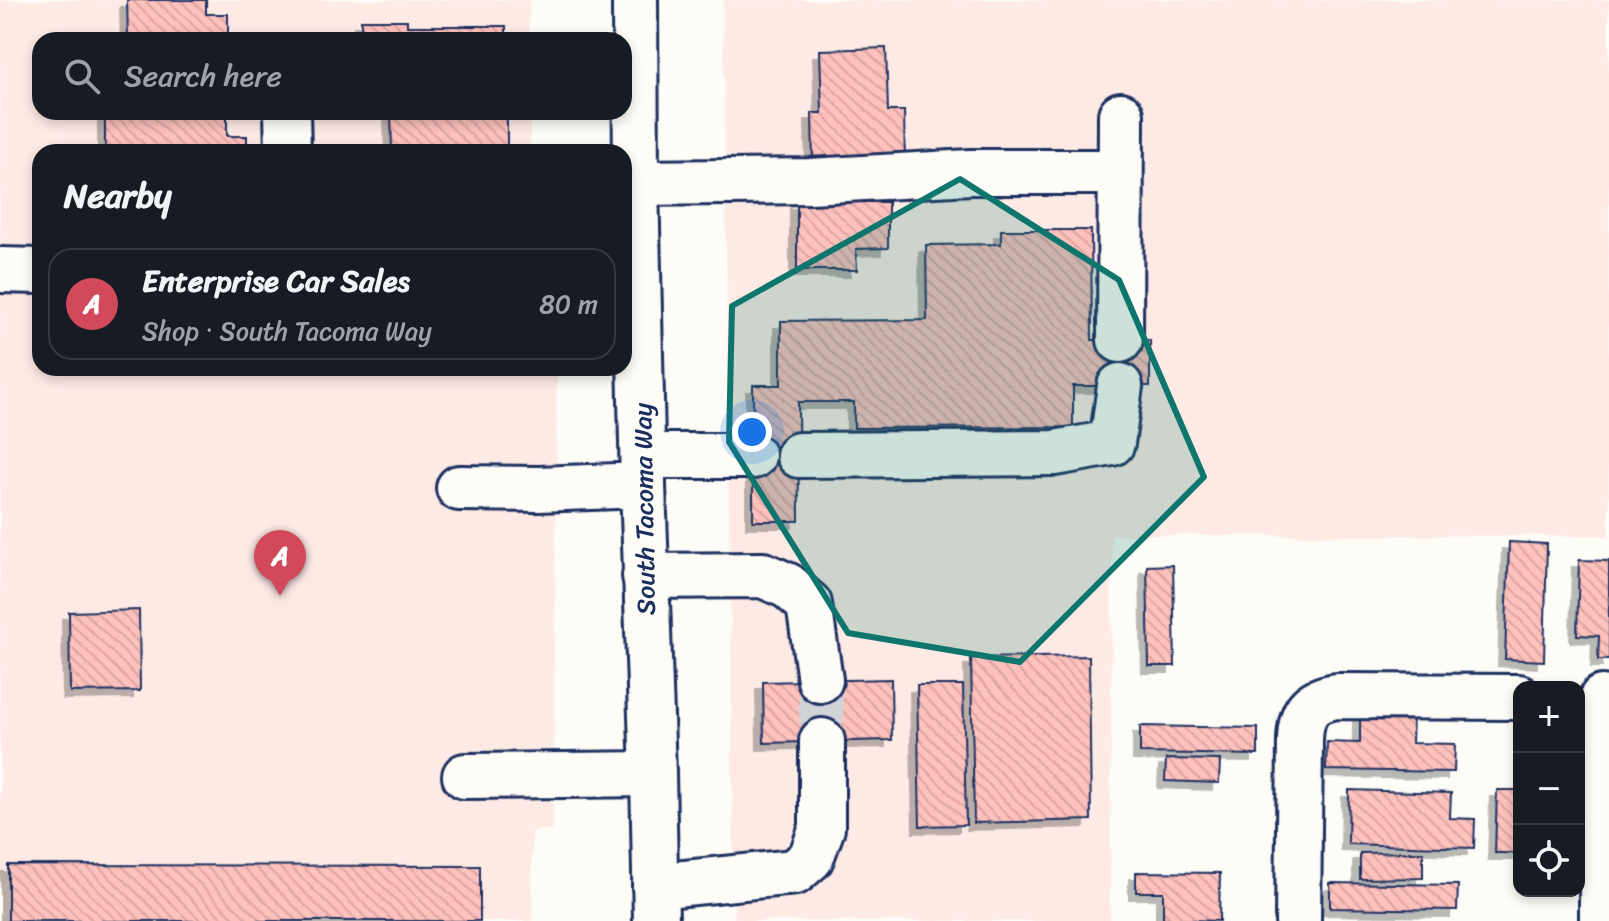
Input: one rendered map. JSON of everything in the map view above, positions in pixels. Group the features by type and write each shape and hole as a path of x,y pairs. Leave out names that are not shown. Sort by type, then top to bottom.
{"main road":[{"name":"South Tacoma Way","path":"635,0 636,183 632,270 643,470 655,903"},
{"path":"1120,340 1121,115"},
{"path":"287,120 288,144"},
{"path":"636,183 810,181 971,172 1120,172"},
{"path":"0,270 32,271"},
{"path":"799,455 1055,453 1112,443 1120,386"},
{"path":"459,488 538,489 643,470 753,456"},
{"path":"645,576 763,575 788,586 809,604 820,680"},
{"path":"1298,921 1300,740 1302,720 1307,710 1317,701 1337,696 1513,697"},
{"path":"1597,698 1602,921"},
{"path":"655,903 795,872 811,858 822,828 822,741"},
{"path":"465,776 653,774"}],"highlighted area":[{"path":"960,179 1119,280 1204,477 1020,662 848,633 729,442 732,306"}],"shaded area":[{"path":"0,0 529,0 529,32 32,32 32,120 530,120 530,144 32,144 32,376 557,376 553,830 532,831 532,921 0,921"},
{"path":"723,0 1609,0 1609,536 1112,535 1110,921 734,921"}],"building":[{"path":"127,0 206,0 206,14 228,14 228,32 128,32"},
{"path":"361,20 407,20 407,26 506,26 506,32 361,32"},
{"path":"886,48 888,111 904,111 905,163 813,165 812,113 822,113 820,50"},
{"path":"105,120 227,120 227,136 247,136 247,144 105,144"},
{"path":"391,120 507,120 507,144 392,144"},
{"path":"797,202 888,202 888,248 856,249 857,270 797,270"},
{"path":"1001,230 1091,230 1092,340 1150,340 1150,386 1073,386 1073,427 854,428 854,402 798,402 799,521 753,521 753,385 781,385 781,321 927,320 926,245 1001,244"},
{"path":"1509,542 1547,544 1544,661 1505,659"},
{"path":"1579,560 1609,561 1609,660 1598,660 1599,636 1577,635"},
{"path":"1173,565 1175,666 1149,666 1147,566"},
{"path":"139,610 140,691 70,692 69,612"},
{"path":"1089,656 1091,820 974,823 971,658"},
{"path":"891,679 892,740 764,743 763,682"},
{"path":"917,685 963,685 966,825 920,826"},
{"path":"1360,715 1413,715 1412,743 1455,744 1454,772 1326,770 1327,742 1360,743"},
{"path":"1140,726 1258,728 1258,755 1140,753"},
{"path":"1166,759 1220,760 1219,783 1165,781"},
{"path":"1349,790 1451,793 1450,818 1475,819 1474,848 1348,844"},
{"path":"1497,790 1513,790 1513,853 1495,853"},
{"path":"1423,852 1423,878 1360,879 1360,853"},
{"path":"8,865 480,866 480,921 8,921"},
{"path":"1136,872 1220,873 1219,921 1163,919 1163,892 1136,892"},
{"path":"1330,883 1458,885 1457,910 1330,908"}],"tunnel":[{"path":"820,680 822,741"}],"place":[{"name":"Enterprise Car Sales","path":"280,596"}]}
